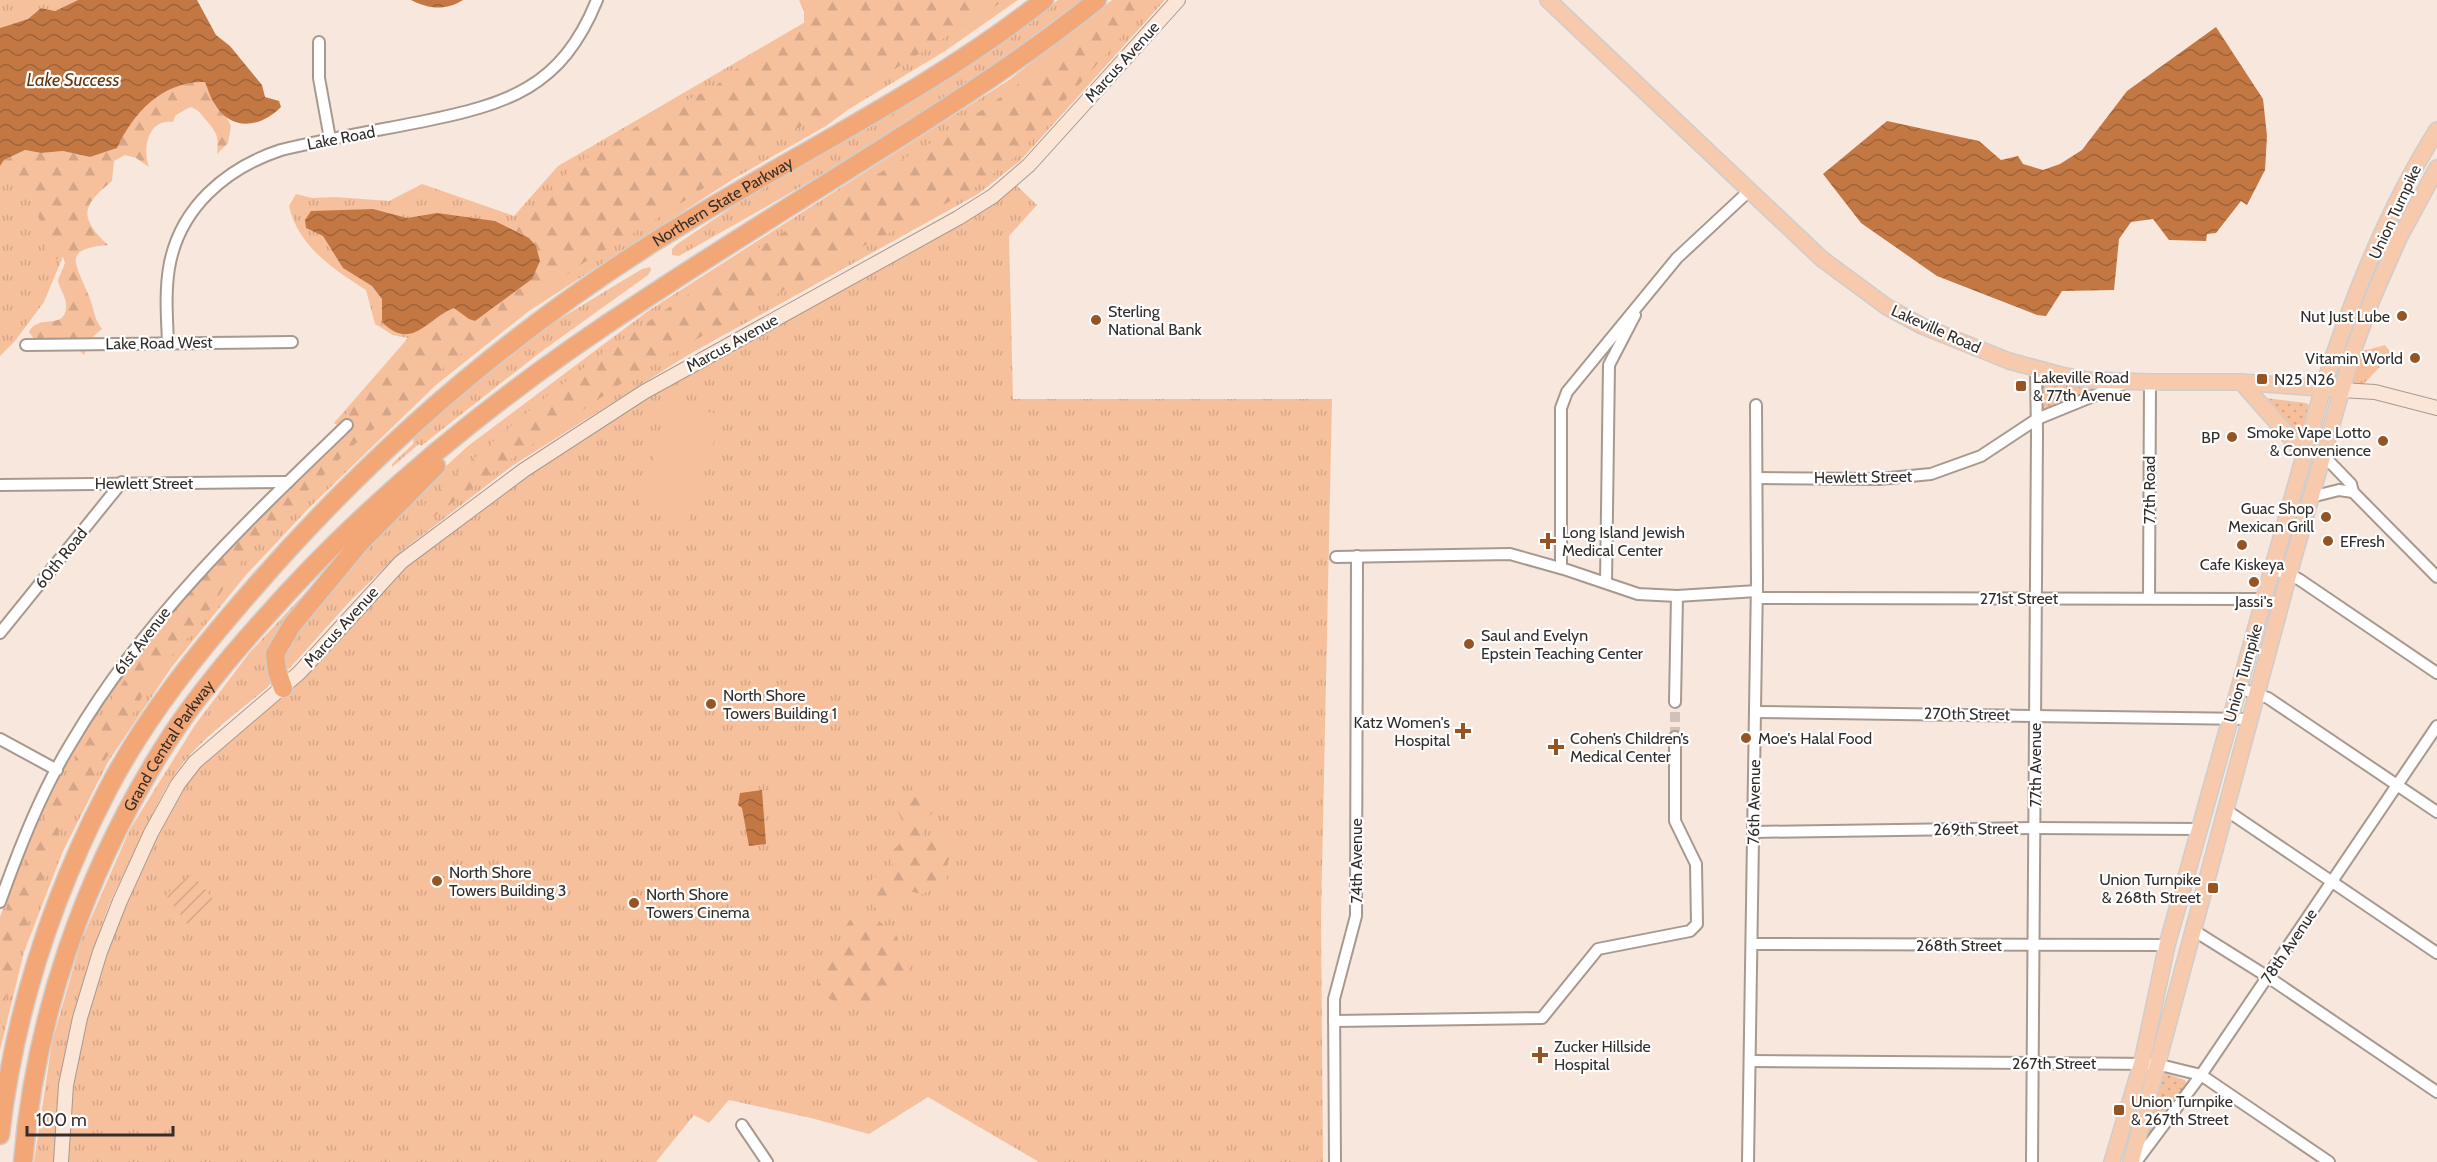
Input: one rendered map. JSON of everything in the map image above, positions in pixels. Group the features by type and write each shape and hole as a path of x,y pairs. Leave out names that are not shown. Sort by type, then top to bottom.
{"highway":[{"path":"1012,24 1036,0"},
{"name":"Northern State Parkway","path":"415,423 529,329 652,243 921,85 1044,0"},
{"path":"283,688 277,671 275,654 292,625 359,544 449,454 493,419 556,359 644,300 989,80 1097,0"},
{"name":"Grand Central Parkway","path":"23,1162 37,1067 52,999 72,934 103,858 128,807 163,748 224,664 291,588 391,491 472,422 556,359"},
{"name":"Grand Central Parkway","path":"0,1135 14,1042 31,975 53,910 109,788 164,700 228,618 319,517 415,423"}],"main road":[{"name":"Marcus Avenue","path":"61,1162 66,1085 80,1018 110,925 141,853 168,801 195,762 283,688 401,562 544,455 661,382 958,218 993,196 1034,159 1178,0"},
{"name":"Lakeville Road","path":"1548,0 1822,259 1887,307 1947,337 2036,369 2088,380 2241,382 2375,392 2437,408"},
{"name":"Union Turnpike","path":"2131,1162 2167,945 2323,388 2351,309 2392,213 2405,184 2437,130"},
{"name":"Union Turnpike","path":"2112,1162 2149,1063 2193,930 2252,719 2310,496 2341,390 2373,297 2399,238 2437,168"},
{"path":"2241,382 2305,454"}],"street":[{"name":"Lake Road","path":"168,343 166,306 170,264 181,232 200,201 225,177 259,157 330,139 468,112 515,95 544,77 558,64 582,34 597,0"},
{"path":"319,42 319,78 330,139"},
{"path":"1561,568 1563,400 1567,392 1677,258 1749,191"},
{"path":"1606,583 1610,365 1645,296"},
{"name":"Lake Road West","path":"26,345 292,342"},
{"name":"77th Avenue","path":"2032,1162 2036,369"},
{"name":"Hewlett Street","path":"1757,478 1879,479 1931,474 1981,456 2037,419 2126,382"},
{"name":"77th Road","path":"2149,598 2150,382"},
{"name":"76th Avenue","path":"1748,1162 1757,594 1756,405"},
{"name":"61st Avenue","path":"0,902 33,817 57,770 89,714 156,621 204,566 347,425"},
{"path":"2322,454 2351,484 2353,492 2437,577"},
{"name":"Hewlett Street","path":"0,485 288,482"},
{"name":"60th Road","path":"0,633 122,483"},
{"path":"2310,496 2339,490 2353,492"},
{"name":"271st Street","path":"1336,557 1510,554 1561,568 1638,594 1677,596 1757,594 2149,598 2264,600 2281,603"},
{"name":"74th Avenue","path":"1335,1162 1334,999 1356,916 1357,556"},
{"path":"2272,570 2289,574 2437,673"},
{"path":"1675,702 1677,596"},
{"path":"2239,688 2258,694 2437,812"},
{"name":"270th Street","path":"1755,712 2252,719"},
{"name":"78th Avenue","path":"2136,1162 2201,1076 2437,726"},
{"path":"1334,1021 1542,1017 1598,949 1694,929 1697,924 1696,864 1675,821 1675,737"},
{"path":"0,739 57,770"},
{"path":"2226,810 2437,952"},
{"name":"269th Street","path":"1753,832 2034,828 2199,829"},
{"path":"2193,930 2268,977 2437,1092"},
{"name":"268th Street","path":"1752,944 2167,945"},
{"name":"267th Street","path":"1750,1061 2149,1063 2201,1076 2329,1162"},
{"path":"742,1125 764,1161"}],"green space":[{"path":"0,0 78,0 55,11 41,8 28,19 0,28"},
{"path":"799,0 1005,0 857,95 771,143 663,215 572,270 445,366 433,381 355,444 249,549 201,623 154,675 121,735 59,832 9,979 0,1030 0,931 10,897 86,738 152,639 207,571 351,431 351,425 342,420 346,414 397,360 422,329 454,308 469,319 490,309 523,287 530,238 511,229 518,227 518,220 531,215 551,198 571,166 600,151 642,123 714,87 746,61 778,47 804,28 804,11"},
{"path":"843,0 1018,0 945,51 849,109 826,126 735,178 529,311 436,385 308,509 245,576 171,668 108,762 63,851 24,952 0,1050 0,917 21,858 64,768 121,673 213,561 345,430 334,423 408,338 393,335 375,324 366,290 341,274 309,245 300,233 289,206 296,194 312,198 336,197 389,201 422,184 514,216 558,166"},
{"path":"1058,0 1081,0 985,71 885,136 731,227 679,256 672,255 672,249 676,245 763,186 944,81"},
{"path":"1112,0 1165,0 1020,161 978,194 688,355 512,466 403,550 351,600 289,669 282,669 282,649 397,511 468,446 648,311 1009,80"},
{"path":"1122,0 1154,0 1015,157 970,191 850,253 638,372 497,469 382,556 378,549 439,491 533,408 599,356 767,243 979,112 1070,44"},
{"path":"205,82 215,105 226,116 231,126 228,143 217,154 218,142 215,131 199,112 190,107 176,115 173,122 165,122 153,130 149,136 146,152 149,167 136,158 125,155 114,161 112,181 95,197 88,211 91,226 108,245 84,250 78,254 76,259 76,265 102,329 88,341 84,355 67,344 34,339 29,332 33,326 58,320 65,312 66,303 58,280 65,263 63,257 48,262 43,227 30,195 31,181 0,171 0,166 4,160 25,150 41,153 63,151 90,157 116,148 141,111 163,93 190,83"},
{"path":"4,160 83,208 44,302 15,341 0,356 0,166"},
{"path":"1011,180 1037,205 1009,236 1013,399 1332,399 1321,918 1323,1162 1039,1162 928,1097 869,1134 811,1118 729,1100 709,1123 694,1115 656,1162 61,1162 86,996 178,784 283,688 379,583 524,470"},
{"path":"650,267 648,275 542,351 392,467 392,464 413,444 414,437 460,396 553,323 642,269"},
{"path":"2385,345 2392,354 2357,391 2341,389 2352,354"},
{"path":"2036,369 2126,382 2037,419"},
{"path":"2264,398 2309,405 2301,438"},
{"path":"671,401 722,416 688,523 638,508"},
{"path":"303,595 307,598 272,681 268,687 192,752 183,763 163,793 117,888 95,943 77,1004 59,1098 54,1162 34,1162 52,1042 81,941 130,829 195,725 250,652"},
{"path":"921,793 931,799 935,811 921,822 924,845 941,836 951,846 947,884 938,891 931,888 923,894 903,891 882,911 869,902 865,886 875,877 890,873 893,865 889,853 899,845 905,835 905,828 898,812 905,803"},
{"path":"192,874 218,905 190,928 166,895"},
{"path":"866,912 896,934 902,950 908,955 908,974 903,982 876,1005 870,1007 856,1001 840,1002 823,997 817,987 824,974 827,961 842,941 844,928 854,915"},
{"path":"2164,1073 2185,1080 2187,1086 2143,1146"}],"water":[{"name":"Lake Success","path":"78,0 197,0 216,35 230,46 262,85 265,97 279,101 281,107 255,123 237,123 221,112 213,101 205,82 190,83 163,93 151,101 132,123 117,148 90,157 63,151 41,153 25,150 4,160 0,166 0,28 28,19 41,8 55,11"},
{"path":"411,0 463,0 450,6 437,8"},
{"path":"2216,27 2263,99 2267,136 2265,170 2247,205 2241,201 2216,233 2207,234 2206,241 2169,240 2153,219 2131,222 2119,239 2114,290 2062,291 2046,316 2037,315 1937,276 1861,223 1823,174 1887,121 1979,141 2001,160 2018,156 2023,164 2043,170 2060,164 2082,150 2127,91"},
{"path":"373,209 407,218 437,213 495,221 529,238 536,246 540,261 532,279 475,321 454,308 411,334 402,334 382,322 382,299 372,286 343,268 323,236 306,228 305,220 311,211"},
{"path":"762,790 766,844 749,846 742,808 738,805 740,793"}],"tunnel":[{"path":"1675,702 1675,737"}],"place":[{"name":"Nut Just Lube","path":"2402,316"},
{"name":"Sterling National Bank","path":"1096,320"},
{"name":"Vitamin World","path":"2415,358"},
{"name":"N25 N26","path":"2262,379"},
{"name":"Lakeville Road & 77th Avenue","path":"2021,386"},
{"name":"BP","path":"2232,437"},
{"name":"Smoke Vape Lotto & Convenience","path":"2383,441"},
{"name":"Guac Shop Mexican Grill","path":"2326,517"},
{"name":"Long Island Jewish Medical Center","path":"1548,541"},
{"name":"EFresh","path":"2328,541"},
{"name":"Cafe Kiskeya","path":"2242,545"},
{"name":"Jassi's","path":"2254,582"},
{"name":"Saul and Evelyn Epstein Teaching Center","path":"1469,644"},
{"name":"North Shore Towers Building 1","path":"711,704"},
{"name":"Katz Women's Hospital","path":"1463,731"},
{"name":"Moe's Halal Food","path":"1746,738"},
{"name":"Cohen’s Children’s Medical Center","path":"1556,747"},
{"name":"North Shore Towers Building 3","path":"437,881"},
{"name":"Union Turnpike & 268th Street","path":"2213,888"},
{"name":"North Shore Towers Cinema","path":"634,903"},
{"name":"Zucker Hillside Hospital","path":"1540,1055"},
{"name":"Union Turnpike & 267th Street","path":"2119,1110"}]}
